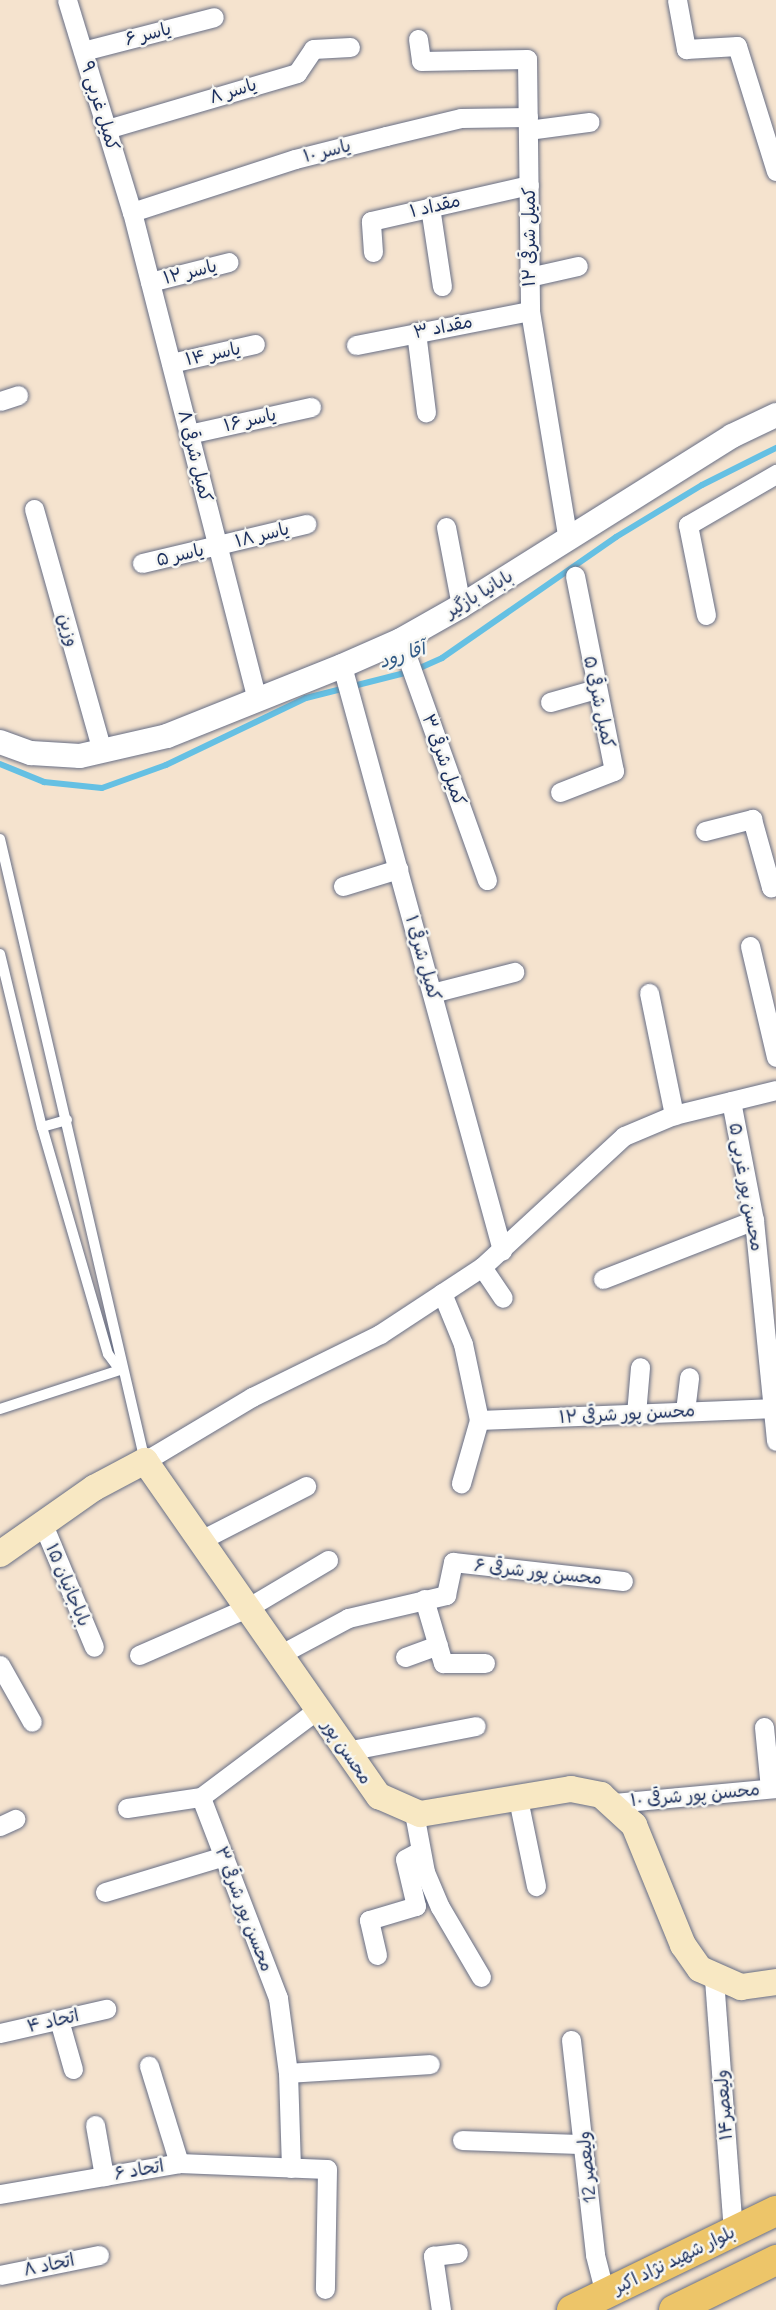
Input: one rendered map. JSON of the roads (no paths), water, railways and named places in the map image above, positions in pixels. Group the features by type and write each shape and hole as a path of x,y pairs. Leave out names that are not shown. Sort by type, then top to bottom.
{"main road":[{"path":"0,1554 42,1522 145,1461"},
{"name":"محسن پور","path":"145,1461 203,1539 379,1796 414,1813 435,1814 571,1789 614,1803"},
{"path":"614,1803 634,1825 691,1958 714,1979 741,1987 776,1982"},
{"name":"بلوار شهید نژاد اکبر","path":"572,2310 776,2211"},
{"path":"674,2310 776,2260"}],"street":[{"name":"کمیل غربی ۹","path":"67,0 132,212"},
{"path":"677,0 685,49 737,46 776,171"},
{"name":"یاسر ۶","path":"83,51 214,17"},
{"name":"کمیل شرقی ۱۲","path":"418,39 421,61 527,59 530,311 568,540"},
{"name":"یاسر ۸","path":"107,129 297,74 313,49 349,47"},
{"name":"یاسر ۱۰","path":"132,212 295,159 461,118 528,124 589,122"},
{"name":"مقداد ۱","path":"373,252 371,220 529,185"},
{"path":"430,207 442,286"},
{"name":"کمیل شرقی ۸","path":"132,212 257,700"},
{"name":"یاسر ۱۲","path":"150,282 229,262"},
{"path":"528,277 579,266"},
{"name":"مقداد ۳","path":"356,345 530,311"},
{"path":"416,332 426,412"},
{"name":"یاسر ۱۴","path":"171,363 255,344"},
{"name":"یاسر ۱۶","path":"189,434 311,407"},
{"name":"بابانیا بازگیر","path":"0,741 57,757 102,751 167,736 342,666 401,640 461,606 732,436 776,415"},
{"path":"706,615 688,525 776,474"},
{"name":"وزین","path":"34,509 102,751"},
{"name":"یاسر ۱۸","path":"218,546 306,524"},
{"path":"446,527 461,606"},
{"name":"یاسر ۵","path":"142,563 218,546"},
{"name":"کمیل شرقی ۵","path":"560,792 614,771 575,576"},
{"name":"کمیل شرقی ۳","path":"401,640 487,880"},
{"name":"کمیل شرقی ۱","path":"342,666 502,1250"},
{"path":"550,702 596,689"},
{"path":"705,831 752,819 771,887 776,886"},
{"path":"343,886 398,869"},
{"path":"750,946 776,1057"},
{"path":"432,993 514,972"},
{"path":"649,993 674,1115"},
{"path":"145,1461 252,1397 380,1334 482,1266 624,1136 674,1115 776,1090"},
{"name":"محسن پور غربی ۵","path":"731,1101 754,1220 776,1441"},
{"path":"603,1279 754,1220"},
{"path":"482,1266 503,1298"},
{"path":"442,1293 463,1344 479,1420 461,1483"},
{"path":"636,1414 640,1367"},
{"path":"685,1411 688,1377"},
{"name":"محسن پور شرقی ۱۲","path":"479,1420 774,1409"},
{"path":"203,1539 306,1486"},
{"name":"باباجانیان ۱۵","path":"42,1522 94,1647"},
{"path":"139,1655 249,1607 328,1560"},
{"name":"محسن پور شرقی ۶","path":"281,1654 348,1618 446,1595 453,1562 623,1581"},
{"path":"424,1599 443,1663 485,1663"},
{"path":"405,1657 438,1645"},
{"path":"0,1665 8,1694 32,1722"},
{"path":"127,1808 201,1797 318,1709"},
{"path":"346,1751 476,1726"},
{"path":"764,1727 773,1788"},
{"name":"محسن پور شرقی ۱۰","path":"614,1803 773,1788"},
{"name":"محسن پور شرقی ۳","path":"201,1797 278,1998 288,2073 291,2168"},
{"path":"518,1799 536,1886"},
{"path":"414,1813 418,1852 440,1907 481,1977"},
{"path":"377,1955 369,1920 416,1906 405,1859 418,1852"},
{"path":"105,1892 223,1856"},
{"name":"ولیعصر۱۴","path":"714,1979 733,2232"},
{"name":"اتحاد ۴","path":"0,2034 106,2009"},
{"path":"59,2020 73,2069"},
{"name":"ولیعصر 12","path":"571,2040 585,2144 595,2255 605,2294"},
{"path":"288,2073 430,2064"},
{"name":"اتحاد ۶","path":"1,2190 179,2163 149,2066"},
{"path":"95,2125 104,2176"},
{"path":"463,2140 585,2144"},
{"path":"179,2163 327,2169 325,2289"},
{"path":"441,2310 433,2256 458,2253"},
{"name":"اتحاد ۸","path":"0,2275 99,2255"}],"lane":[{"path":"0,839 122,1351 120,1370 145,1461"},
{"path":"0,954 42,1127 108,1354 120,1370"},
{"path":"42,1127 67,1120"},
{"path":"0,1409 120,1370"}],"waterway":[{"name":"آقا رود","path":"0,764 44,782 102,788 166,765 306,698 413,671 442,658 616,537 702,485 776,448"}]}
